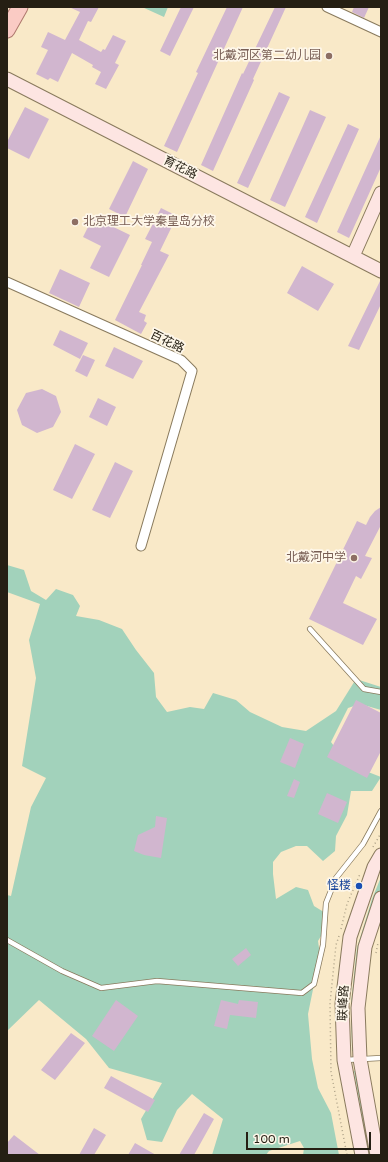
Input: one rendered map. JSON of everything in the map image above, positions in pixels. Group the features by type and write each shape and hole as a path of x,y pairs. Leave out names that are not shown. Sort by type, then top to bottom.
{"main road":[{"path":"7,30 20,7"},
{"name":"育花路","path":"7,79 381,271"},
{"path":"353,256 381,193"},
{"name":"联峰路","path":"362,1155 344,1060 342,1004 350,937 374,867 381,855"},
{"name":"联峰路","path":"377,1155 360,1059 358,1008 365,947 381,898"}],"street":[{"path":"327,7 346,11 380,30"},
{"name":"百花路","path":"7,282 181,360 192,371 141,546"}],"lane":[{"path":"310,629 364,689 381,692"},
{"path":"7,940 62,971 101,988 157,981 302,993 314,984 323,945 326,903 336,878 362,844 381,811"},
{"path":"344,1060 381,1058"}],"path":[{"path":"375,956 379,941"}],"green space":[{"path":"142,7 168,7 164,17"},
{"path":"7,565 24,570 31,591 46,600 56,589 73,595 80,606 76,616 99,620 122,629 154,673 156,697 167,712 190,707 204,709 213,693 236,700 250,712 282,727 306,731 336,711 356,679 381,687 381,710 360,704 348,708 331,742 336,749 363,770 381,777 372,791 351,791 347,815 336,836 335,851 323,861 307,846 296,846 281,852 273,862 276,899 296,887 308,890 314,906 327,914 327,926 318,941 320,955 308,1014 312,1059 318,1088 331,1113 339,1155 303,1155 304,1148 300,1141 269,1151 266,1155 212,1155 223,1119 192,1094 177,1110 162,1142 147,1140 141,1119 162,1083 109,1068 86,1039 39,1000 7,1031 7,895 11,896 31,807 46,778 22,766 36,678 29,640 40,604 7,592"},
{"path":"381,877 381,888 376,900 356,1051 352,1051 351,1003 357,948 372,899"},
{"path":"358,1070 373,1155 369,1155 354,1071"}],"building":[{"path":"69,7 99,7 91,22 88,21 79,40 101,52 103,49 105,50 113,35 126,41 115,63 119,65 106,89 95,84 101,72 92,67 93,65 72,53 58,82 50,78 48,80 36,74 48,50 41,47 48,32 65,40 80,12"},
{"path":"181,7 194,7 170,56 160,51"},
{"path":"227,7 243,7 177,152 164,146 198,73 196,72"},
{"path":"275,7 286,7 213,171 201,165 242,73 243,74"},
{"path":"354,7 369,7 364,18 352,12"},
{"path":"279,92 290,97 248,188 237,183"},
{"path":"25,107 49,119 29,159 7,148 7,142"},
{"path":"310,110 326,117 285,207 270,200"},
{"path":"348,124 359,129 317,223 305,217"},
{"path":"381,135 381,167 349,238 337,232"},
{"path":"133,161 148,169 125,217 109,209"},
{"path":"161,208 177,216 160,251 169,255 139,312 146,315 144,321 147,323 141,334 115,320 152,242 145,239"},
{"path":"93,217 130,235 109,277 90,268 101,246 83,237"},
{"path":"302,266 334,284 318,311 287,293"},
{"path":"60,269 90,283 79,307 49,293"},
{"path":"381,279 381,304 359,350 348,346"},
{"path":"60,330 88,343 80,359 53,345"},
{"path":"114,347 143,361 133,379 105,366"},
{"path":"83,355 95,360 87,377 75,371"},
{"path":"42,389 56,396 61,412 53,427 37,433 22,425 17,410 26,393"},
{"path":"98,398 116,407 107,426 89,417"},
{"path":"75,444 95,454 72,499 53,490"},
{"path":"115,462 133,471 110,518 92,510"},
{"path":"381,507 381,525 365,556 372,558 361,579 356,576 343,603 377,619 363,645 309,619 357,521 366,525 375,511"},
{"path":"356,700 381,713 381,751 367,778 327,757"},
{"path":"290,738 304,744 295,768 280,762"},
{"path":"294,779 300,782 294,798 287,796"},
{"path":"327,793 347,802 338,823 318,814"},
{"path":"156,816 167,818 161,858 144,855 134,851 138,835 155,827"},
{"path":"246,948 251,955 238,966 232,959"},
{"path":"116,1000 138,1016 114,1051 92,1036"},
{"path":"221,1000 238,1004 239,1000 258,1002 256,1018 230,1015 227,1029 214,1026"},
{"path":"71,1033 85,1043 55,1080 41,1070"},
{"path":"111,1076 155,1100 148,1112 104,1088"},
{"path":"204,1113 214,1119 194,1155 179,1155"},
{"path":"94,1128 106,1135 94,1155 79,1155"},
{"path":"14,1135 40,1155 7,1155 7,1143"},
{"path":"135,1143 156,1155 128,1155"}],"place":[{"name":"北戴河区第二幼儿园","path":"329,56"},
{"name":"北京理工大学秦皇岛分校","path":"75,222"},
{"name":"北戴河中学","path":"354,558"},
{"name":"怪楼","path":"359,886"}]}
